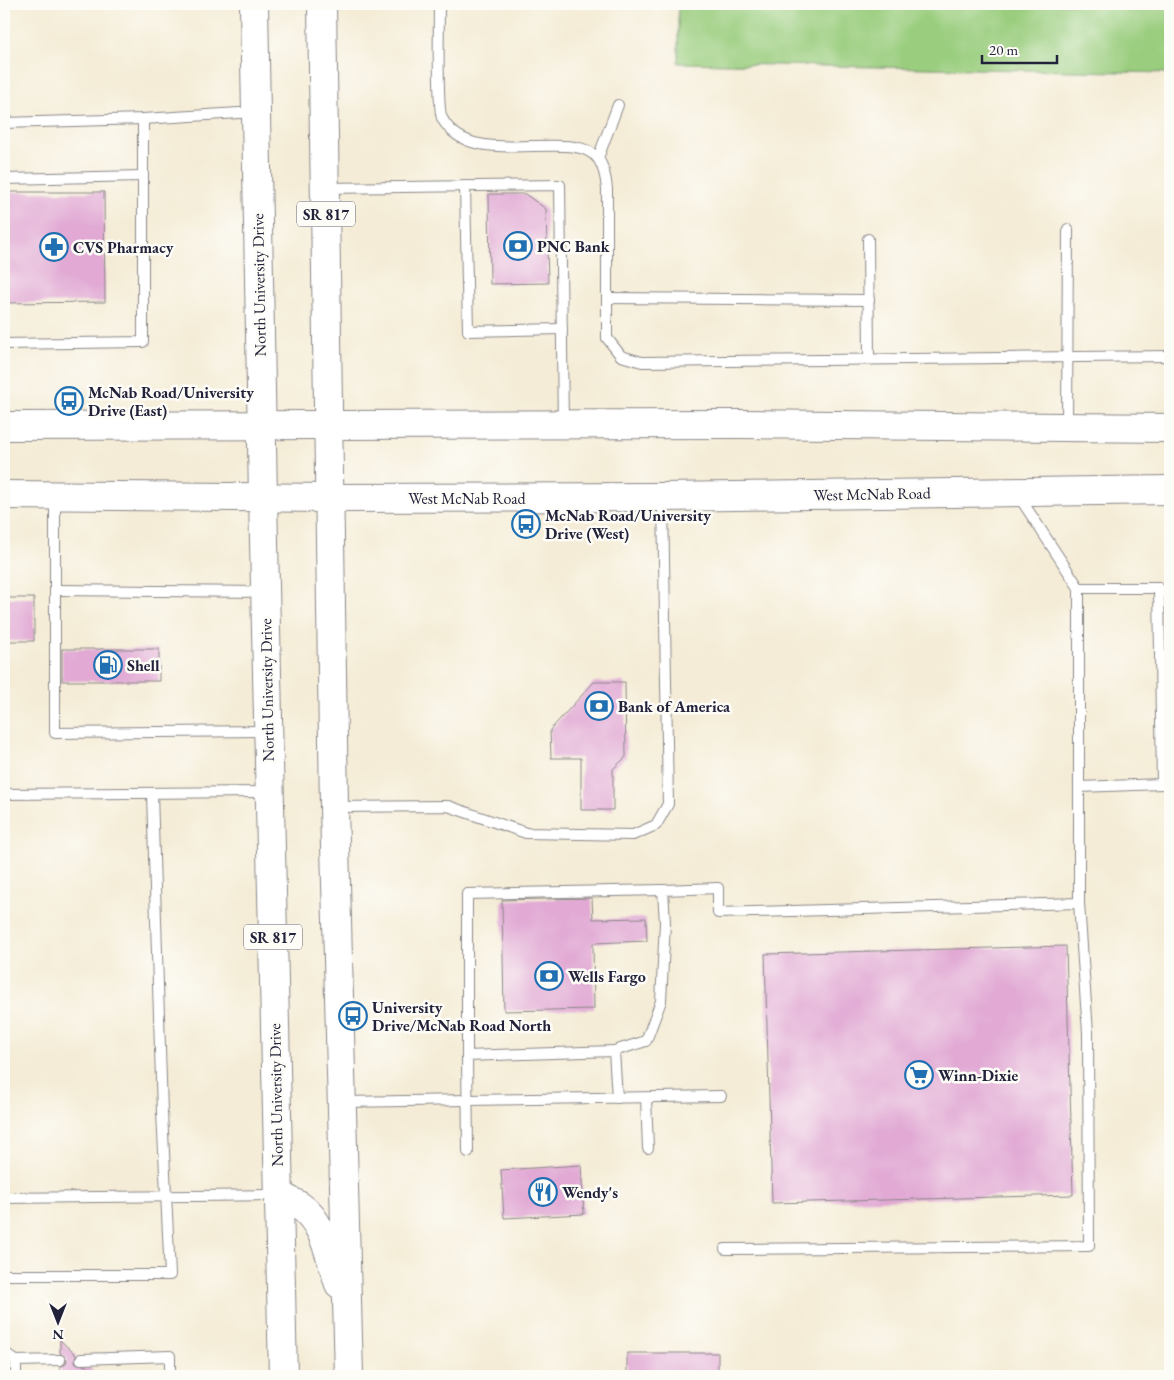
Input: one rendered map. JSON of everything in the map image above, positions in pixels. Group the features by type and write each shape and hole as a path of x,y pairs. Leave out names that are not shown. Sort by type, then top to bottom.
{"main road":[{"name":"North University Drive","path":"254,4 269,792 283,1376"},
{"name":"SR 817","path":"322,4 330,425 334,807 350,1376"},
{"path":"4,426 563,424 1170,428"},
{"name":"West McNab Road","path":"4,495 263,498 663,498 1170,490"},
{"path":"279,1195 301,1206 321,1233 348,1309"}],"lane":[{"path":"438,4 440,116 454,134 479,145 578,146 598,158 604,171 607,189 607,338 621,356 642,362 1170,356"},
{"path":"598,158 618,105"},
{"path":"4,123 143,119 256,112"},
{"path":"4,344 143,342 143,119"},
{"path":"4,179 143,176"},
{"path":"325,188 560,185 563,424"},
{"path":"465,186 468,331 562,329"},
{"path":"1067,428 1068,230"},
{"path":"868,239 870,359"},
{"path":"607,298 869,300"},
{"path":"725,1249 1089,1246 1088,1033 1078,904 1079,588 1015,491"},
{"path":"55,496 55,733 268,731"},
{"path":"334,807 448,806 526,833 633,835 656,825 668,804 663,498"},
{"path":"1079,588 1159,588 1170,590"},
{"path":"1079,787 1162,784 1159,588"},
{"path":"55,590 265,592"},
{"path":"4,794 269,792"},
{"path":"4,1275 170,1275 152,793"},
{"path":"468,1152 467,894 718,888 718,914 1078,904"},
{"path":"467,1056 614,1052 646,1041 661,1001 664,924 663,890"},
{"path":"614,1052 617,1098"},
{"path":"342,1102 721,1096"},
{"path":"646,1098 648,1148"},
{"path":"4,1198 279,1195"},
{"path":"4,1352 16,1361 60,1360"},
{"path":"81,1359 170,1356 170,1376"},
{"path":"16,1361 16,1376"}],"green space":[{"path":"678,4 1170,4 1170,73 678,63"}],"building":[{"name":"CVS Pharmacy","path":"4,192 104,192 105,302 4,303"},
{"name":"PNC Bank","path":"489,194 525,194 546,209 548,283 490,284"},
{"path":"8,598 34,598 34,641 9,641"},
{"name":"Shell","path":"62,649 159,649 159,681 62,681"},
{"name":"Bank of America","path":"594,682 625,682 626,757 613,769 613,810 581,810 581,758 551,758 550,730"},
{"name":"Wells Fargo","path":"592,898 593,919 646,918 647,941 593,943 594,1009 504,1011 502,900"},
{"name":"Winn-Dixie","path":"1066,946 1073,1195 772,1203 765,954"},
{"name":"Wendy's","path":"581,1165 584,1214 504,1218 501,1170"},
{"path":"60,1340 76,1355 75,1363 87,1366 98,1376 61,1376 60,1367 66,1364 67,1359 60,1353"},
{"path":"627,1353 718,1353 718,1376 627,1376"}],"place":[{"name":"PNC Bank","path":"518,246"},
{"name":"CVS Pharmacy","path":"54,247"},
{"name":"McNab Road/University Drive (East)","path":"69,401"},
{"name":"McNab Road/University Drive (West)","path":"526,524"},
{"name":"Shell","path":"108,665"},
{"name":"Bank of America","path":"599,706"},
{"name":"Wells Fargo","path":"549,976"},
{"name":"University Drive/McNab Road North","path":"353,1016"},
{"name":"Winn-Dixie","path":"919,1075"},
{"name":"Wendy's","path":"543,1192"}]}
